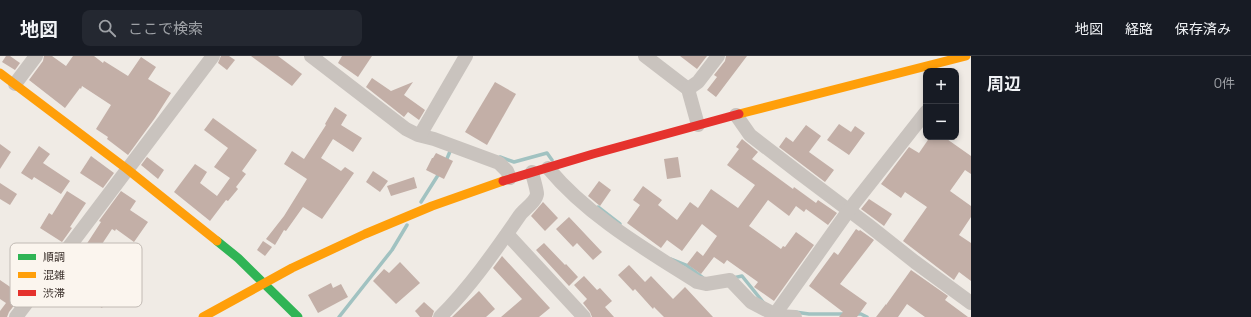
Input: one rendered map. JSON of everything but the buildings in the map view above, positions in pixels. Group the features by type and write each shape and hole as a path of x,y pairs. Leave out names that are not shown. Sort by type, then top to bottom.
{"street":[{"path":"15,84 36,56"},
{"path":"72,243 213,56"},
{"path":"311,56 406,129 499,163 507,171 510,178"},
{"path":"420,135 466,56"},
{"path":"645,56 688,89 698,125"},
{"path":"688,89 698,82 718,56"},
{"path":"203,317 292,268 365,234 432,206 510,178 736,115 956,62"},
{"path":"0,73 127,169 238,258 298,317"},
{"path":"736,115 750,135 971,303"},
{"path":"777,316 778,310 849,210 923,116"},
{"path":"548,168 570,193 620,233 697,282 706,284 730,280 751,302 777,316 795,317"},
{"path":"442,316 463,293 537,194 532,172"},
{"path":"508,234 584,317"},
{"path":"16,317 24,307"}],"waterway":[{"path":"446,161 451,149"},
{"path":"500,157 514,162 547,153 552,160"},
{"path":"421,202 440,172"},
{"path":"598,207 620,224"},
{"path":"339,317 392,250 407,225"},
{"path":"671,259 686,265 703,278"},
{"path":"733,278 742,276 763,302"},
{"path":"795,312 809,314 845,314"},
{"path":"855,314 861,314 867,317"}],"traffic: fast":[{"path":"217,241 238,258 298,317"}],"traffic: slow":[{"path":"739,114 966,56"},
{"path":"0,73 127,169 217,241"},
{"path":"203,317 292,268 365,234 432,206 503,181"}],"traffic: jam":[{"path":"503,181 593,154 739,114"}]}
